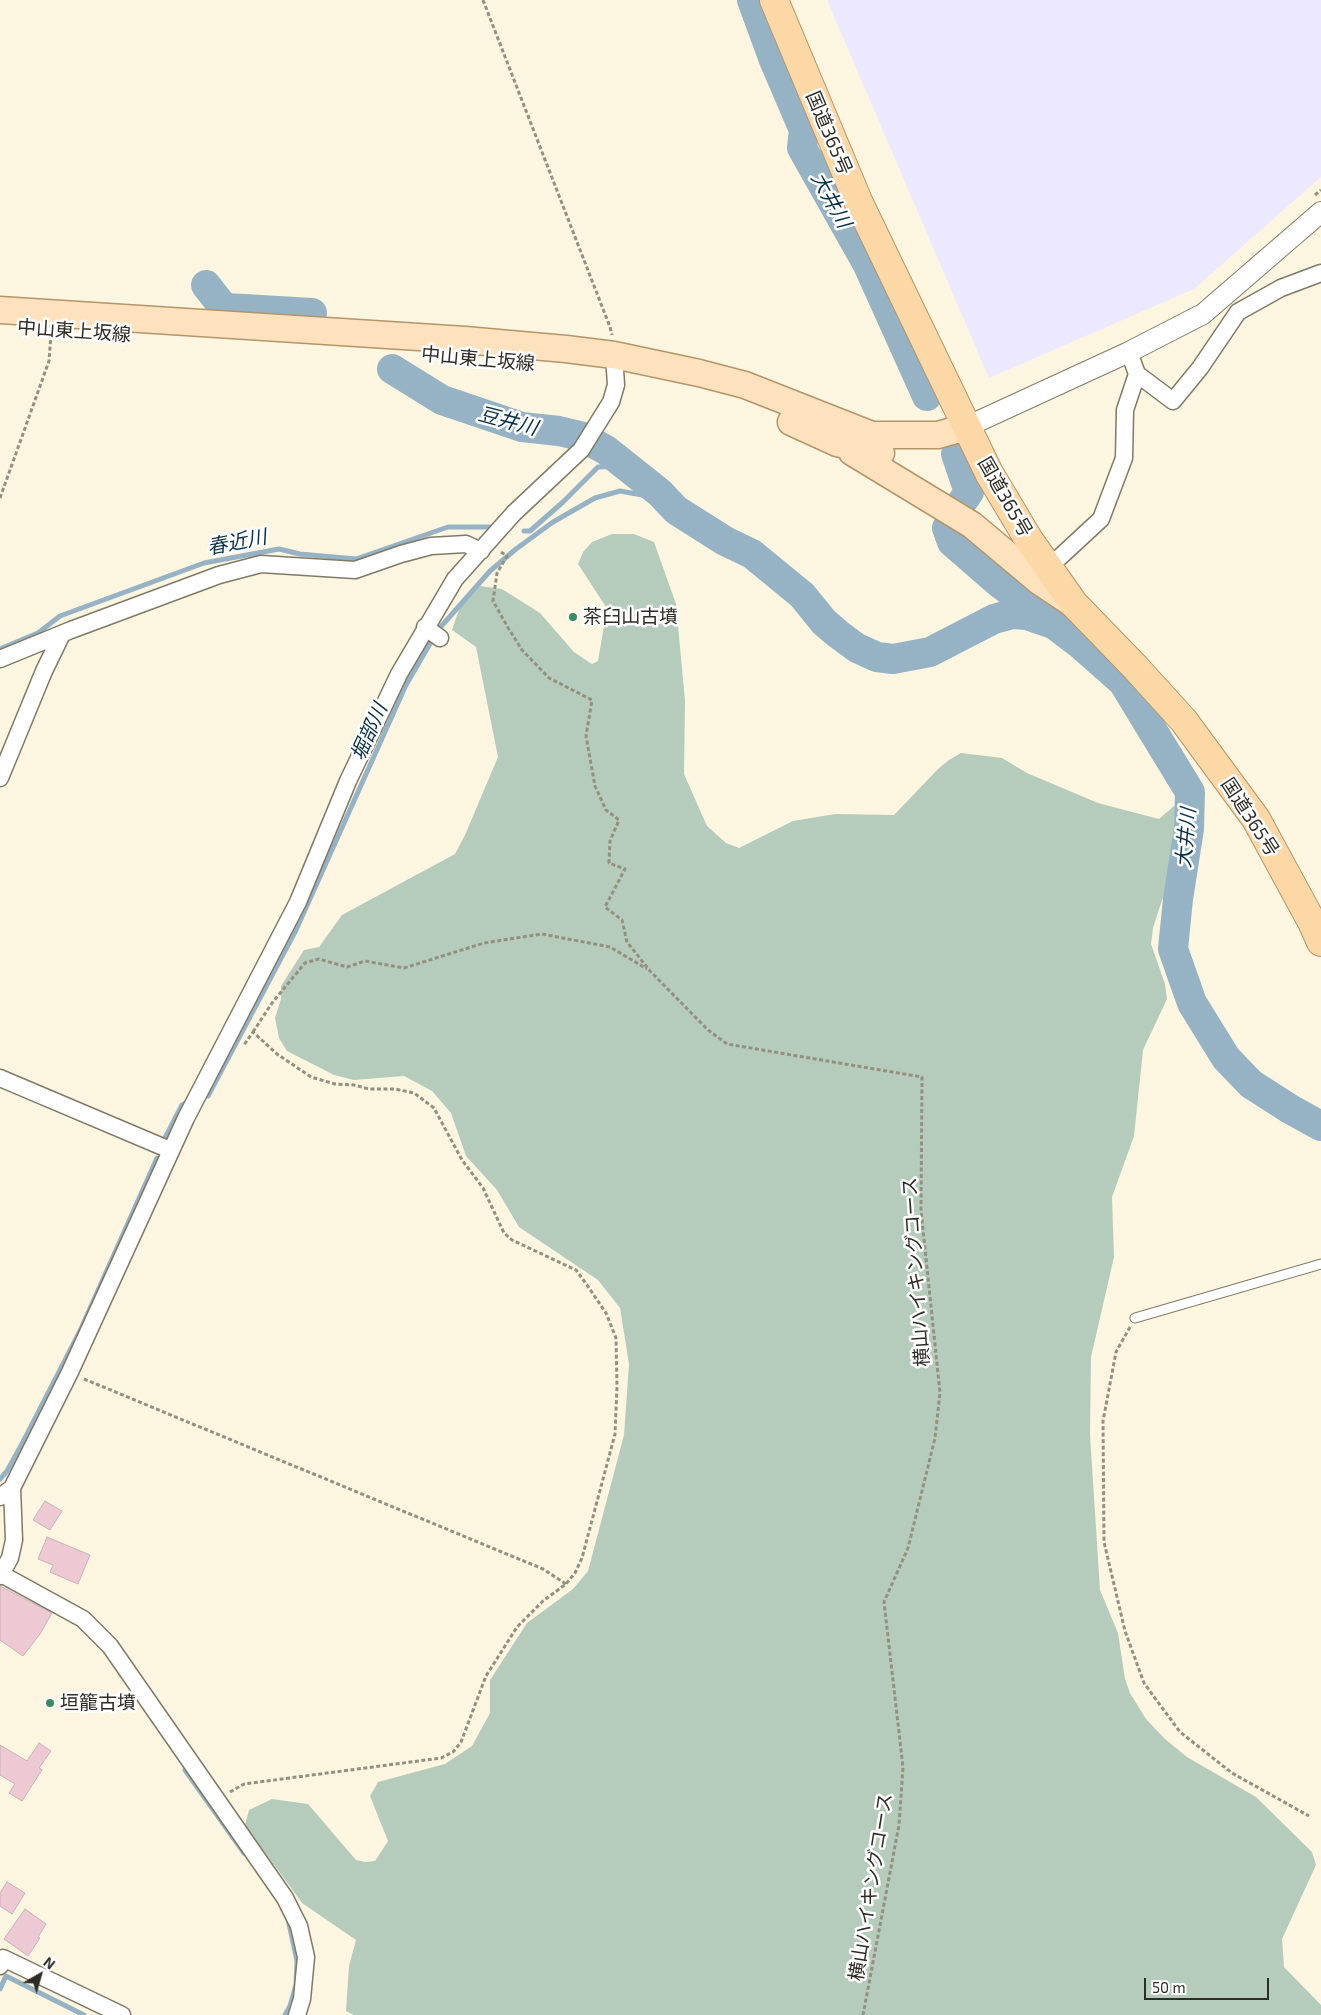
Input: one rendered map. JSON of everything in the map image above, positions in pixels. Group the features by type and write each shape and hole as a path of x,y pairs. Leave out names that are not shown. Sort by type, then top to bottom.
{"highway":[{"name":"国道365号","path":"774,0 858,201 966,427 1009,507 1074,604 1184,721 1256,819 1321,942"}],"main road":[{"name":"中山東上坂線","path":"0,310 465,340 615,365 699,373 745,385 872,435 938,435 966,427"},
{"name":"中山東上坂線","path":"0,326 464,357 563,366 615,365 745,404 837,443 864,450 887,454 922,450 938,435"},
{"path":"837,443 972,525 1040,582 1074,604"}],"street":[{"path":"966,427 1129,352 1203,314 1317,204"},
{"path":"1129,352 1138,374 1173,401 1200,368 1238,312 1281,288 1321,273"},
{"path":"297,2015 302,1999 306,1956 299,1926 285,1898 110,1646 83,1619 1,1575 10,1558 14,1540 6,1492 70,1372 170,1150 298,902 348,781 399,674 432,633 456,579 514,513 581,450 611,402 616,385 615,365"},
{"path":"1047,566 1060,557 1101,519 1124,458 1126,410 1138,374"},
{"path":"0,659 219,575 261,564 355,570 400,554 431,546 466,544 484,547"},
{"path":"0,778 44,671 62,634"},
{"path":"0,1078 170,1150"},
{"path":"1,1960 122,2015"}],"lane":[{"path":"1135,1318 1321,1264"}],"path":[{"path":"483,0 610,327 615,365"},
{"path":"1317,204 1321,190"},
{"path":"0,498 49,361 51,330"},
{"name":"横山ハイキングコース","path":"484,547 507,556 498,573 493,601 522,650 549,678 592,700 586,736 595,786 606,810 619,820 610,841 609,863 625,870 605,907 622,920 627,942 650,971 708,1030 726,1044 922,1077 921,1210 940,1394 935,1438 908,1548 884,1602 903,1767 899,1825 863,2015"},
{"path":"244,1045 272,1003 305,963 319,959 347,967 365,961 404,968 484,943 542,934 610,947 650,971"},
{"path":"218,1799 244,1784 441,1758 453,1752 462,1742 486,1676 517,1627 544,1601 566,1584 575,1573 582,1558 615,1434 617,1350 616,1338 606,1313 576,1270 512,1240 504,1233 483,1188 462,1160 434,1108 414,1093 395,1089 369,1089 354,1085 335,1084 311,1076 283,1058 253,1032"},
{"path":"1135,1318 1116,1352 1103,1421 1104,1542 1125,1631 1144,1683 1180,1732 1232,1773 1310,1816"},
{"path":"70,1372 106,1389 543,1569 566,1584"}],"shaded area":[{"path":"827,0 1321,0 1321,177 1194,289 989,378"}],"green space":[{"path":"612,534 634,534 654,542 676,604 685,701 684,774 707,826 726,843 739,848 793,821 835,814 894,815 938,769 961,753 1002,758 1027,773 1098,803 1159,819 1174,806 1187,805 1198,814 1201,828 1196,847 1162,900 1153,928 1151,944 1165,984 1167,999 1143,1050 1134,1136 1112,1197 1114,1257 1091,1357 1090,1435 1100,1590 1118,1633 1125,1679 1130,1693 1146,1719 1165,1739 1187,1757 1256,1797 1312,1852 1316,1865 1282,1939 1284,1967 1321,2005 1321,2015 354,2015 346,2011 349,1966 356,1940 302,1903 245,1825 249,1810 272,1799 308,1804 356,1860 375,1861 388,1841 370,1796 378,1782 445,1764 472,1746 490,1713 490,1680 527,1623 573,1589 588,1571 624,1435 629,1364 620,1308 598,1280 519,1227 497,1190 466,1156 451,1113 432,1091 404,1076 354,1080 334,1075 287,1051 279,1038 275,1018 281,999 281,986 304,950 319,947 342,915 455,854 465,835 498,757 476,647 452,630 463,598 480,586 502,589 540,613 574,652 592,664 598,661 606,607 578,564 583,552 592,542"}],"building":[{"path":"45,1501 62,1511 50,1530 33,1520"},
{"path":"47,1537 90,1555 78,1584 50,1572 53,1565 38,1559"},
{"path":"0,1586 52,1613 40,1634 23,1656 0,1640"},
{"path":"39,1743 51,1751 39,1768 42,1770 22,1801 9,1793 15,1784 0,1775 0,1745 27,1761"},
{"path":"7,1882 25,1893 12,1914 0,1906 0,1893"},
{"path":"25,1909 46,1924 38,1937 40,1938 28,1956 4,1939"}],"waterway":[{"name":"大井川","path":"752,0 774,60 804,130 802,148 868,265 927,396"},
{"name":"豆井川","path":"206,285 220,303 227,308 312,313"},
{"path":"392,369 442,400 522,427 559,431 580,436 606,450 660,493 676,510 725,541 752,554 802,595 824,622 838,634 857,648 877,657 893,659 930,652 994,619 1012,614 1027,615 1056,625"},
{"name":"大井川","path":"956,454 969,492 960,505"},
{"name":"春近川","path":"524,531 530,531 598,467 625,466"},
{"name":"堀部川","path":"208,1096 296,930 406,685 438,630 490,571 553,522 595,498 620,491 655,499 660,493"},
{"name":"春近川","path":"0,649 38,633 60,616 204,563 279,549 300,554 356,559 448,527 491,527"},
{"name":"大井川","path":"947,528 952,542 998,582 1080,644 1123,682 1190,792 1189,829 1178,899 1173,949 1192,1003 1226,1058 1251,1084 1321,1126"},
{"name":"堀部川","path":"165,1138 182,1105 188,1102"},
{"path":"0,1479 7,1471 23,1442 80,1331 157,1158"},
{"path":"185,1770 244,1853"},
{"path":"285,2015 290,2006 296,1985 297,1961 288,1919"},
{"path":"0,1989 6,1976 84,2015"}],"place":[{"name":"茶臼山古墳","path":"573,617"},
{"name":"垣籠古墳","path":"50,1703"}]}
